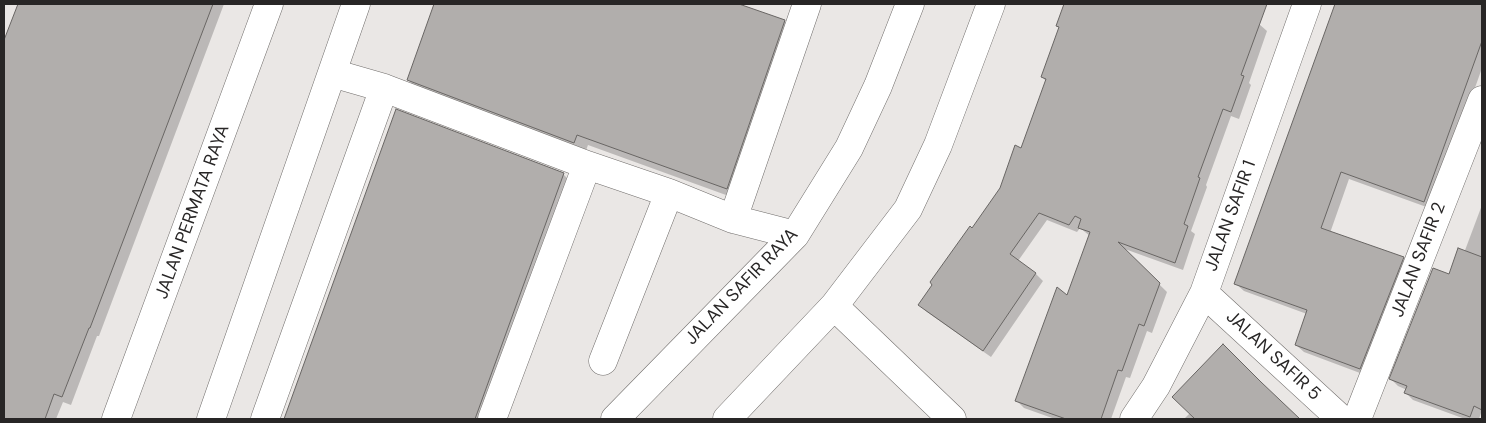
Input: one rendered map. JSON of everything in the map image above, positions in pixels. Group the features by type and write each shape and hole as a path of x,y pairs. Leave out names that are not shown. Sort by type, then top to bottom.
{"street":[{"name":"JALAN PERMATA RAYA","path":"116,419 270,4"},
{"path":"211,419 356,4"},
{"path":"733,219 807,4"},
{"name":"JALAN SAFIR RAYA","path":"615,419 795,236 849,148 878,86 910,4"},
{"path":"727,419 834,306 908,209 938,144 991,4"},
{"name":"JALAN SAFIR 1","path":"1134,419 1156,386 1204,293 1307,4"},
{"path":"332,73 384,88 587,165 669,192 733,219 795,236"},
{"path":"265,419 384,88"},
{"name":"JALAN SAFIR 2","path":"1357,419 1482,100"},
{"path":"492,419 587,165"},
{"path":"603,361 669,192"},
{"name":"JALAN SAFIR 5","path":"1204,293 1341,419"},
{"path":"834,306 952,419"}],"building":[{"path":"18,4 213,4 90,328 62,397 54,394 45,419 4,419 4,40"},
{"path":"434,4 739,4 785,20 727,189 577,135 574,143 407,80"},
{"path":"1064,4 1267,4 1241,75 1244,76 1231,112 1223,109 1198,177 1200,178 1184,224 1188,226 1175,263 1118,242 1160,283 1144,326 1139,324 1122,371 1118,370 1101,419 1066,419 1015,401 1057,287 1067,295 1090,232 1078,228 1081,219 1075,216 1069,225 1039,213 1010,254 1036,273 983,351 918,305 932,285 930,282 1000,188 1015,145 1021,148 1046,79 1041,77 1059,27 1056,26"},
{"path":"1335,4 1482,4 1482,41 1424,202 1341,172 1321,228 1404,257 1360,369 1295,345 1307,310 1234,284"},
{"path":"396,109 564,173 475,419 284,419"},
{"path":"1458,248 1482,257 1482,410 1474,406 1470,417 1404,393 1407,386 1389,379 1433,268 1449,274"},
{"path":"1223,344 1300,419 1195,419 1172,397"}]}
